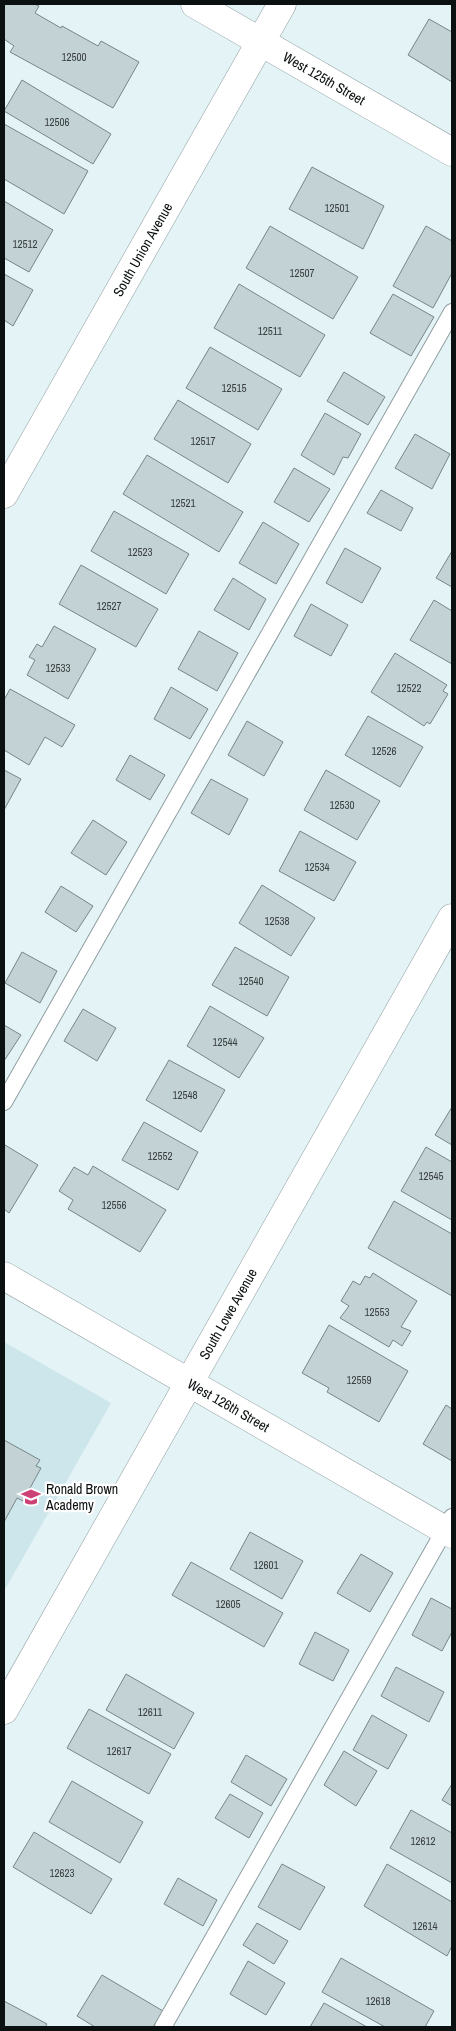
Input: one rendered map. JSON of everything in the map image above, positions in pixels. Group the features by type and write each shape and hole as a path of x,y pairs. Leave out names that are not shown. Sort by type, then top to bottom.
{"street":[{"name":"West 125th Street","path":"195,4 452,152"},
{"name":"South Union Avenue","path":"4,494 282,4"},
{"name":"South Lowe Avenue","path":"4,1710 452,918"},
{"name":"West 126th Street","path":"4,1276 450,1527"}],"lane":[{"path":"4,1102 452,312"},
{"path":"163,2027 450,1527"}],"shaded area":[{"name":"Ronald Brown Academy","path":"4,1342 111,1403 4,1591"}],"building":[{"path":"4,4 34,4 39,6 35,13 61,28 62,26 98,46 101,41 139,62 113,108 10,52 14,46 4,39"},
{"path":"429,19 452,32 452,82 408,55"},
{"path":"22,80 111,134 93,164 4,111"},
{"path":"4,124 88,171 64,214 4,179"},
{"path":"312,167 384,206 363,249 289,209"},
{"path":"4,201 53,230 29,272 4,258"},
{"path":"270,226 358,277 333,319 246,268"},
{"path":"426,226 452,241 452,273 433,308 393,286"},
{"path":"4,274 33,290 13,326 4,320"},
{"path":"239,284 325,335 300,377 214,328"},
{"path":"393,294 434,317 411,356 370,333"},
{"path":"210,347 282,389 258,430 186,388"},
{"path":"344,372 385,397 368,425 327,401"},
{"path":"178,400 251,444 228,483 154,439"},
{"path":"325,413 361,434 348,458 343,457 334,475 301,455"},
{"path":"415,434 450,454 432,489 395,468"},
{"path":"147,455 243,512 219,552 123,494"},
{"path":"294,468 330,489 309,522 274,502"},
{"path":"381,490 413,508 401,531 367,513"},
{"path":"114,511 189,554 166,594 91,551"},
{"path":"263,522 299,544 276,584 239,563"},
{"path":"345,548 381,568 362,603 326,583"},
{"path":"452,551 452,587 436,578"},
{"path":"81,565 158,609 136,647 59,604"},
{"path":"233,578 266,599 249,630 214,610"},
{"path":"434,600 452,611 452,664 410,640"},
{"path":"311,604 348,625 331,656 294,636"},
{"path":"54,626 96,649 68,699 27,675 35,660 29,657 37,644 42,647"},
{"path":"199,631 238,653 217,691 178,669"},
{"path":"395,653 447,685 443,691 448,694 430,724 427,722 424,726 371,692"},
{"path":"171,687 208,709 190,739 154,719"},
{"path":"10,689 75,725 62,747 45,737 29,765 4,750 4,700"},
{"path":"368,716 423,747 400,787 345,755"},
{"path":"247,721 283,742 264,776 228,755"},
{"path":"130,755 165,775 150,800 116,780"},
{"path":"4,770 21,779 4,810"},
{"path":"326,770 380,801 357,840 304,810"},
{"path":"211,779 248,799 229,835 191,813"},
{"path":"93,820 127,842 106,875 71,853"},
{"path":"300,831 356,862 334,901 279,871"},
{"path":"262,885 315,918 291,956 239,923"},
{"path":"61,886 93,906 76,932 45,912"},
{"path":"235,947 289,977 267,1016 212,985"},
{"path":"22,952 57,971 40,1003 5,983"},
{"path":"210,1006 264,1038 239,1078 187,1046"},
{"path":"83,1009 116,1028 97,1061 64,1041"},
{"path":"4,1025 21,1035 4,1061"},
{"path":"169,1060 225,1090 201,1132 146,1100"},
{"path":"452,1107 452,1145 435,1135"},
{"path":"144,1122 198,1152 178,1190 122,1160"},
{"path":"5,1145 38,1165 9,1213 4,1209"},
{"path":"426,1147 452,1162 452,1220 401,1191"},
{"path":"93,1166 166,1210 140,1252 68,1209 73,1200 59,1191 74,1167 88,1175"},
{"path":"394,1201 452,1234 452,1296 368,1248"},
{"path":"373,1273 417,1301 401,1327 411,1331 402,1346 393,1340 389,1347 340,1318 349,1306 341,1301 353,1281 360,1285 365,1276 370,1278"},
{"path":"329,1325 408,1371 379,1422 327,1392 329,1388 302,1373"},
{"path":"446,1405 452,1409 452,1461 423,1444"},
{"path":"4,1440 40,1460 36,1466 41,1468 23,1501 17,1498 4,1522"},
{"path":"250,1532 303,1561 282,1599 230,1569"},
{"path":"361,1554 393,1573 370,1612 337,1593"},
{"path":"191,1562 283,1613 264,1647 172,1595"},
{"path":"431,1598 452,1609 452,1632 442,1651 412,1635"},
{"path":"315,1632 349,1650 333,1681 299,1664"},
{"path":"396,1667 444,1692 429,1722 381,1696"},
{"path":"126,1674 194,1713 174,1749 106,1710"},
{"path":"89,1709 171,1754 149,1794 67,1748"},
{"path":"372,1715 407,1735 388,1769 353,1750"},
{"path":"344,1751 377,1771 356,1806 324,1785"},
{"path":"246,1755 287,1779 271,1806 231,1782"},
{"path":"72,1781 143,1822 120,1863 49,1822"},
{"path":"452,1784 452,1806 442,1800"},
{"path":"230,1794 263,1813 249,1838 215,1818"},
{"path":"411,1810 452,1833 452,1883 390,1848"},
{"path":"34,1832 112,1879 91,1914 13,1867"},
{"path":"282,1864 325,1887 300,1930 258,1907"},
{"path":"387,1864 452,1902 452,1946 447,1956 364,1906"},
{"path":"178,1878 217,1900 203,1926 164,1904"},
{"path":"257,1923 288,1941 274,1964 243,1945"},
{"path":"341,1958 434,2011 425,2027 385,2027 322,1992"},
{"path":"248,1961 285,1983 266,2015 230,1994"},
{"path":"102,1975 163,2011 153,2027 95,2027 77,2016"},
{"path":"4,2001 47,2024 45,2027 4,2027"},
{"path":"324,2003 367,2027 310,2027"}],"place":[{"name":"Ronald Brown Academy","path":"31,1497"}]}
